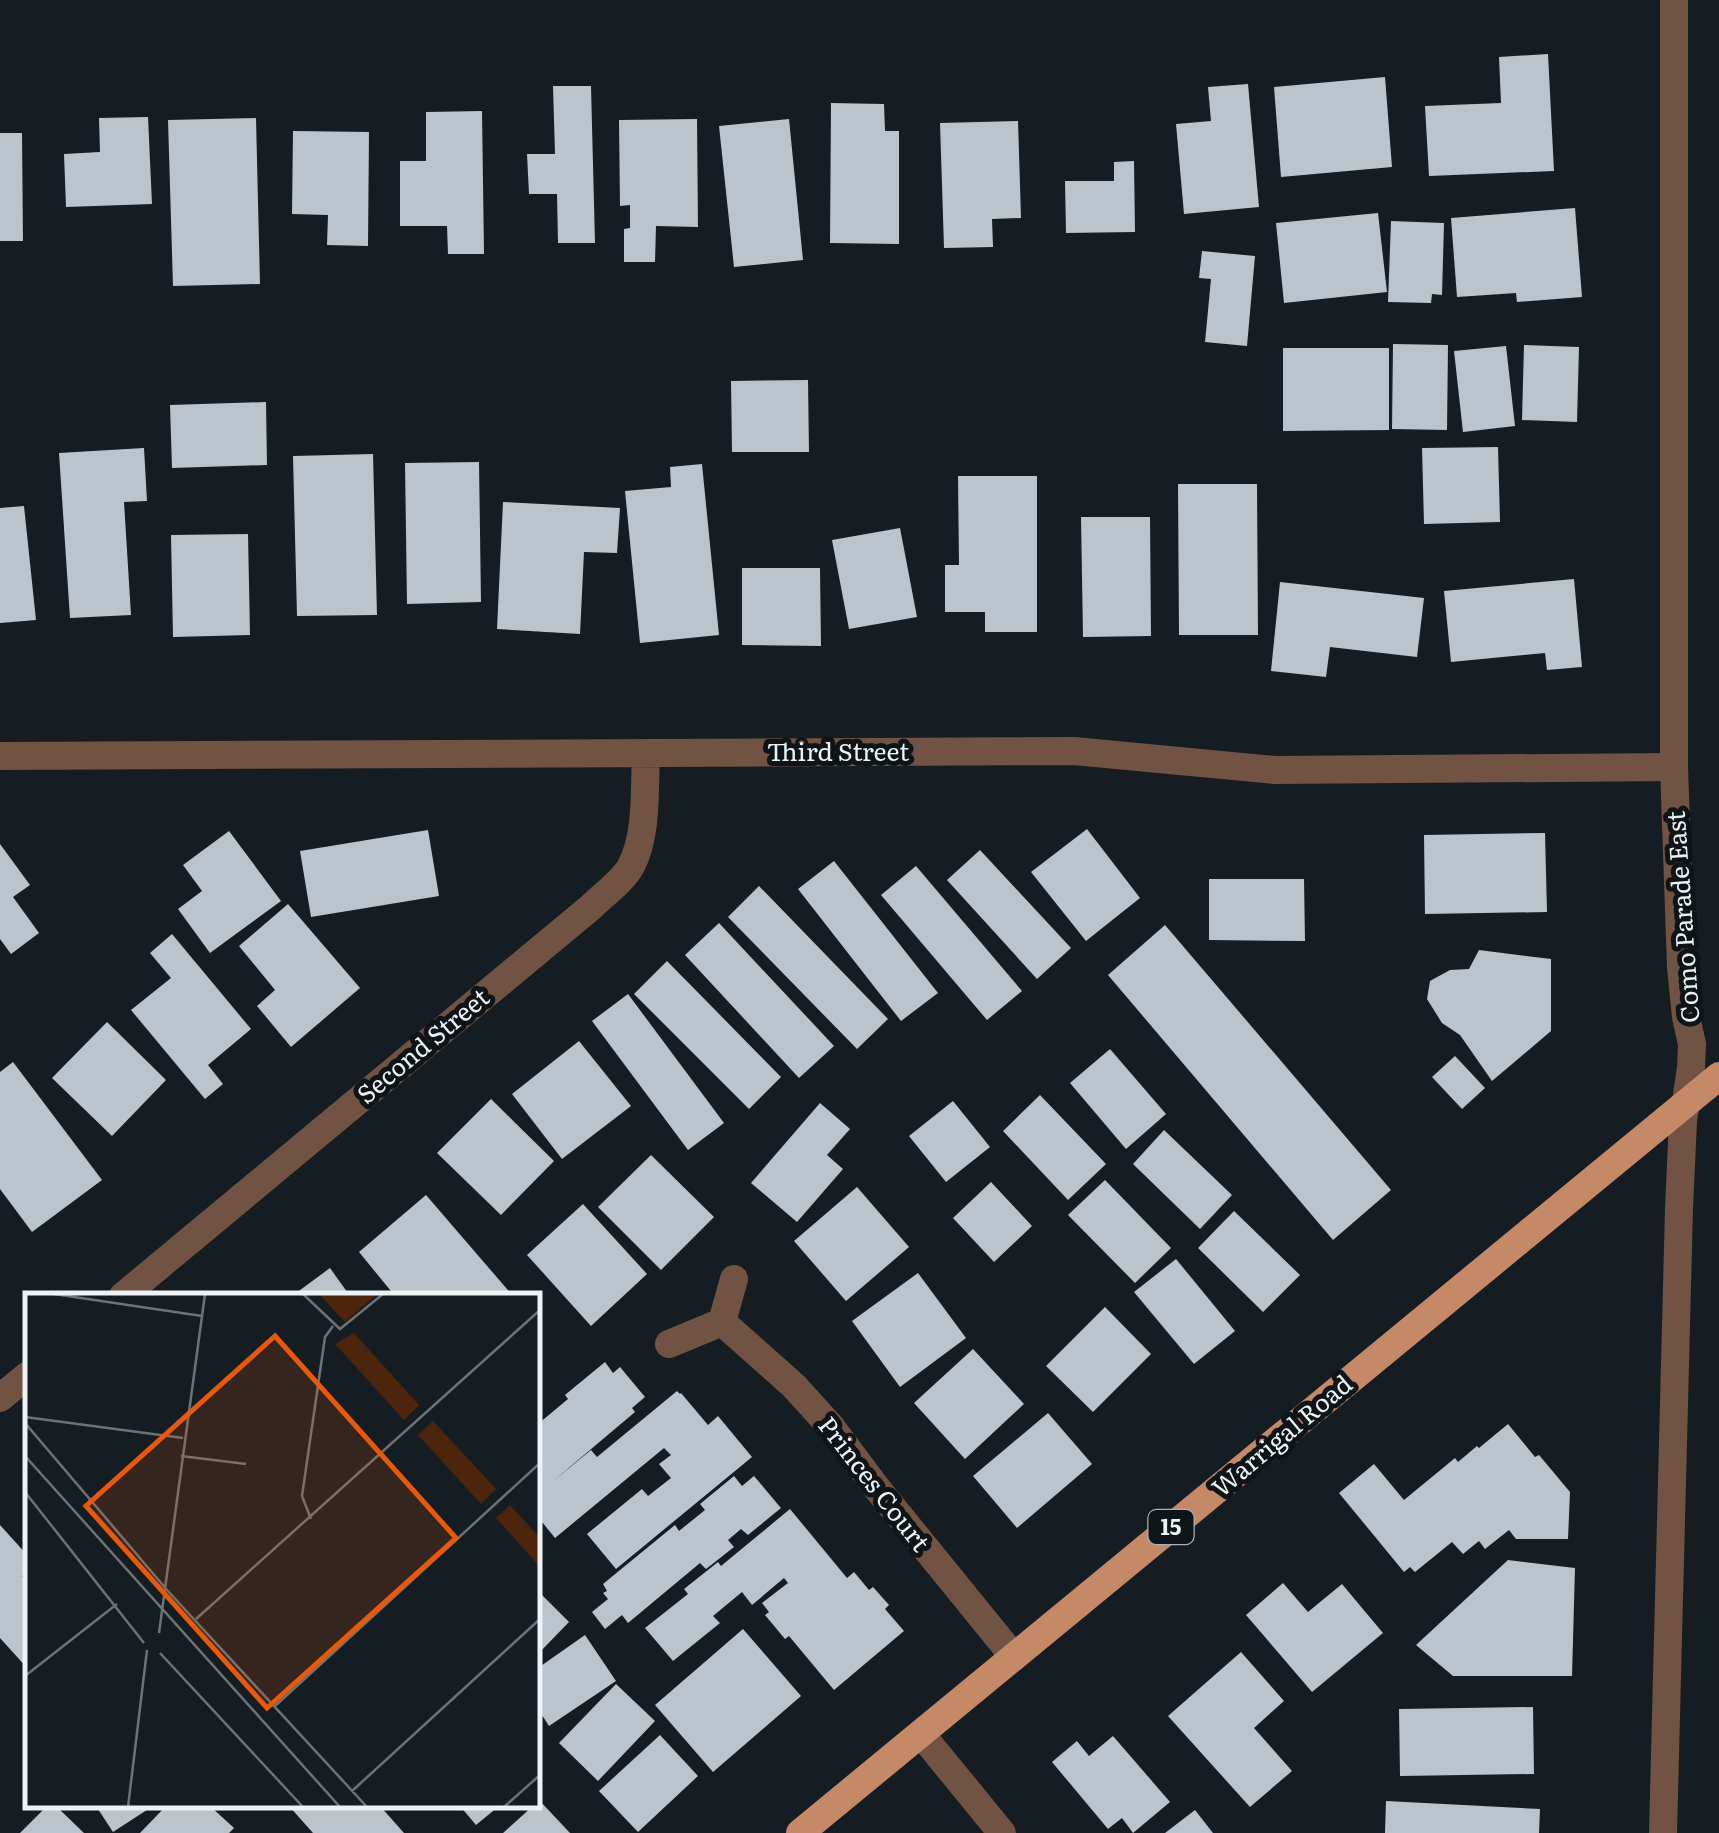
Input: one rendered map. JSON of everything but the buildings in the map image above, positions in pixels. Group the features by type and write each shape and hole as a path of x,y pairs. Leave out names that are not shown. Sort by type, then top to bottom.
{"main road":[{"name":"Warrigal Road","path":"800,1833 1719,1076"}],"street":[{"name":"Como Parade East","path":"1663,1833 1679,1208 1692,1044 1682,967 1674,768 1674,0"},
{"name":"Third Street","path":"0,756 1074,752 1275,770 1674,768"},
{"name":"Second Street","path":"127,1293 614,885 630,868 638,845 646,753"},
{"path":"669,1344 722,1322 734,1279"},
{"name":"Princes Court","path":"722,1322 794,1386 832,1428 1014,1658"},
{"path":"0,1398 25,1377"},
{"path":"920,1734 1002,1833"}]}
